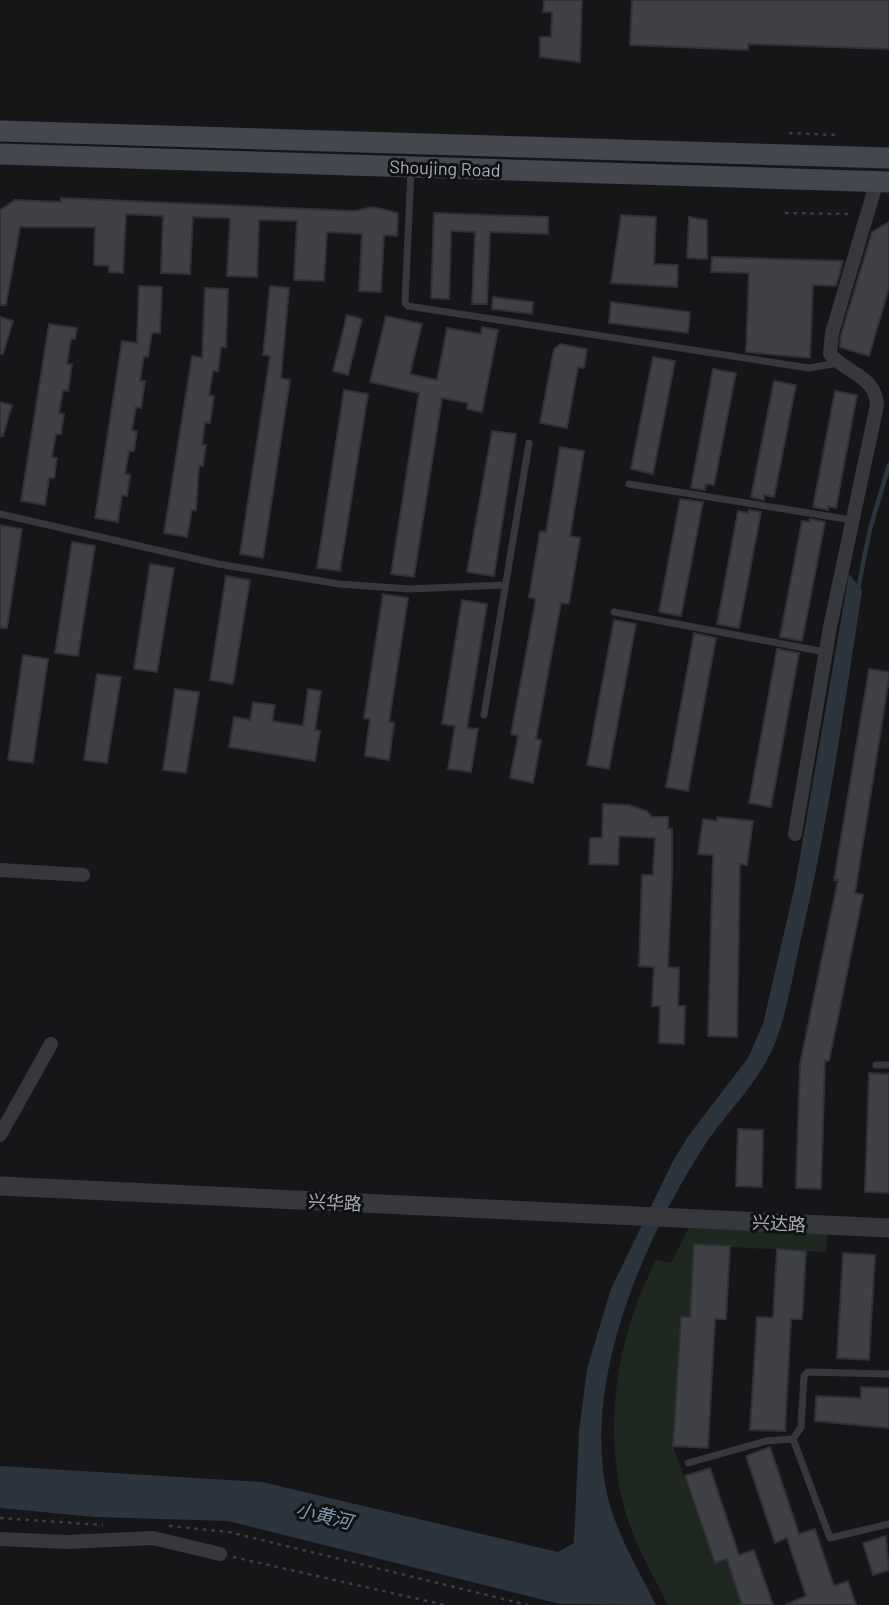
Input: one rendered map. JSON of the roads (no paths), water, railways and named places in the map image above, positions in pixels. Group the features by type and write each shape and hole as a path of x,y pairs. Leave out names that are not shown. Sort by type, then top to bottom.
{"main road":[{"name":"Shoujing Road","path":"0,131 887,154"},
{"name":"Shoujing Road","path":"0,154 883,181"}],"street":[{"path":"795,834 826,652 877,405 876,392 868,380 838,363 830,354 830,342 867,215 883,181"},
{"path":"0,870 83,875"},
{"path":"0,1135 51,1044"},
{"name":"兴华路","path":"0,1186 669,1217"},
{"name":"兴达路","path":"669,1217 889,1228"},
{"path":"0,1539 67,1542 153,1538 220,1554"}],"lane":[{"path":"411,167 405,303 408,306 809,368 838,363"},
{"path":"484,715 528,443"},
{"path":"629,484 853,520"},
{"path":"0,514 218,564 339,584 409,589 506,585"},
{"path":"614,612 826,652"},
{"path":"876,1065 889,1065"},
{"path":"793,1439 801,1427 804,1377 808,1372 889,1374"},
{"path":"688,1463 766,1440 793,1439"},
{"path":"793,1439 830,1538 889,1524"}],"water":[{"name":"小黄河","path":"849,574 862,590 842,724 809,903 782,1021 765,1064 702,1149 658,1228 638,1272 609,1365 602,1412 602,1458 609,1502 624,1541 656,1605 560,1604 228,1521 95,1517 0,1508 0,1466 262,1482 558,1552 574,1543 579,1432 587,1369 611,1289 672,1163 689,1135 748,1058 763,1024 795,885"}],"waterway":[{"path":"858,589 870,529 889,465"}]}
